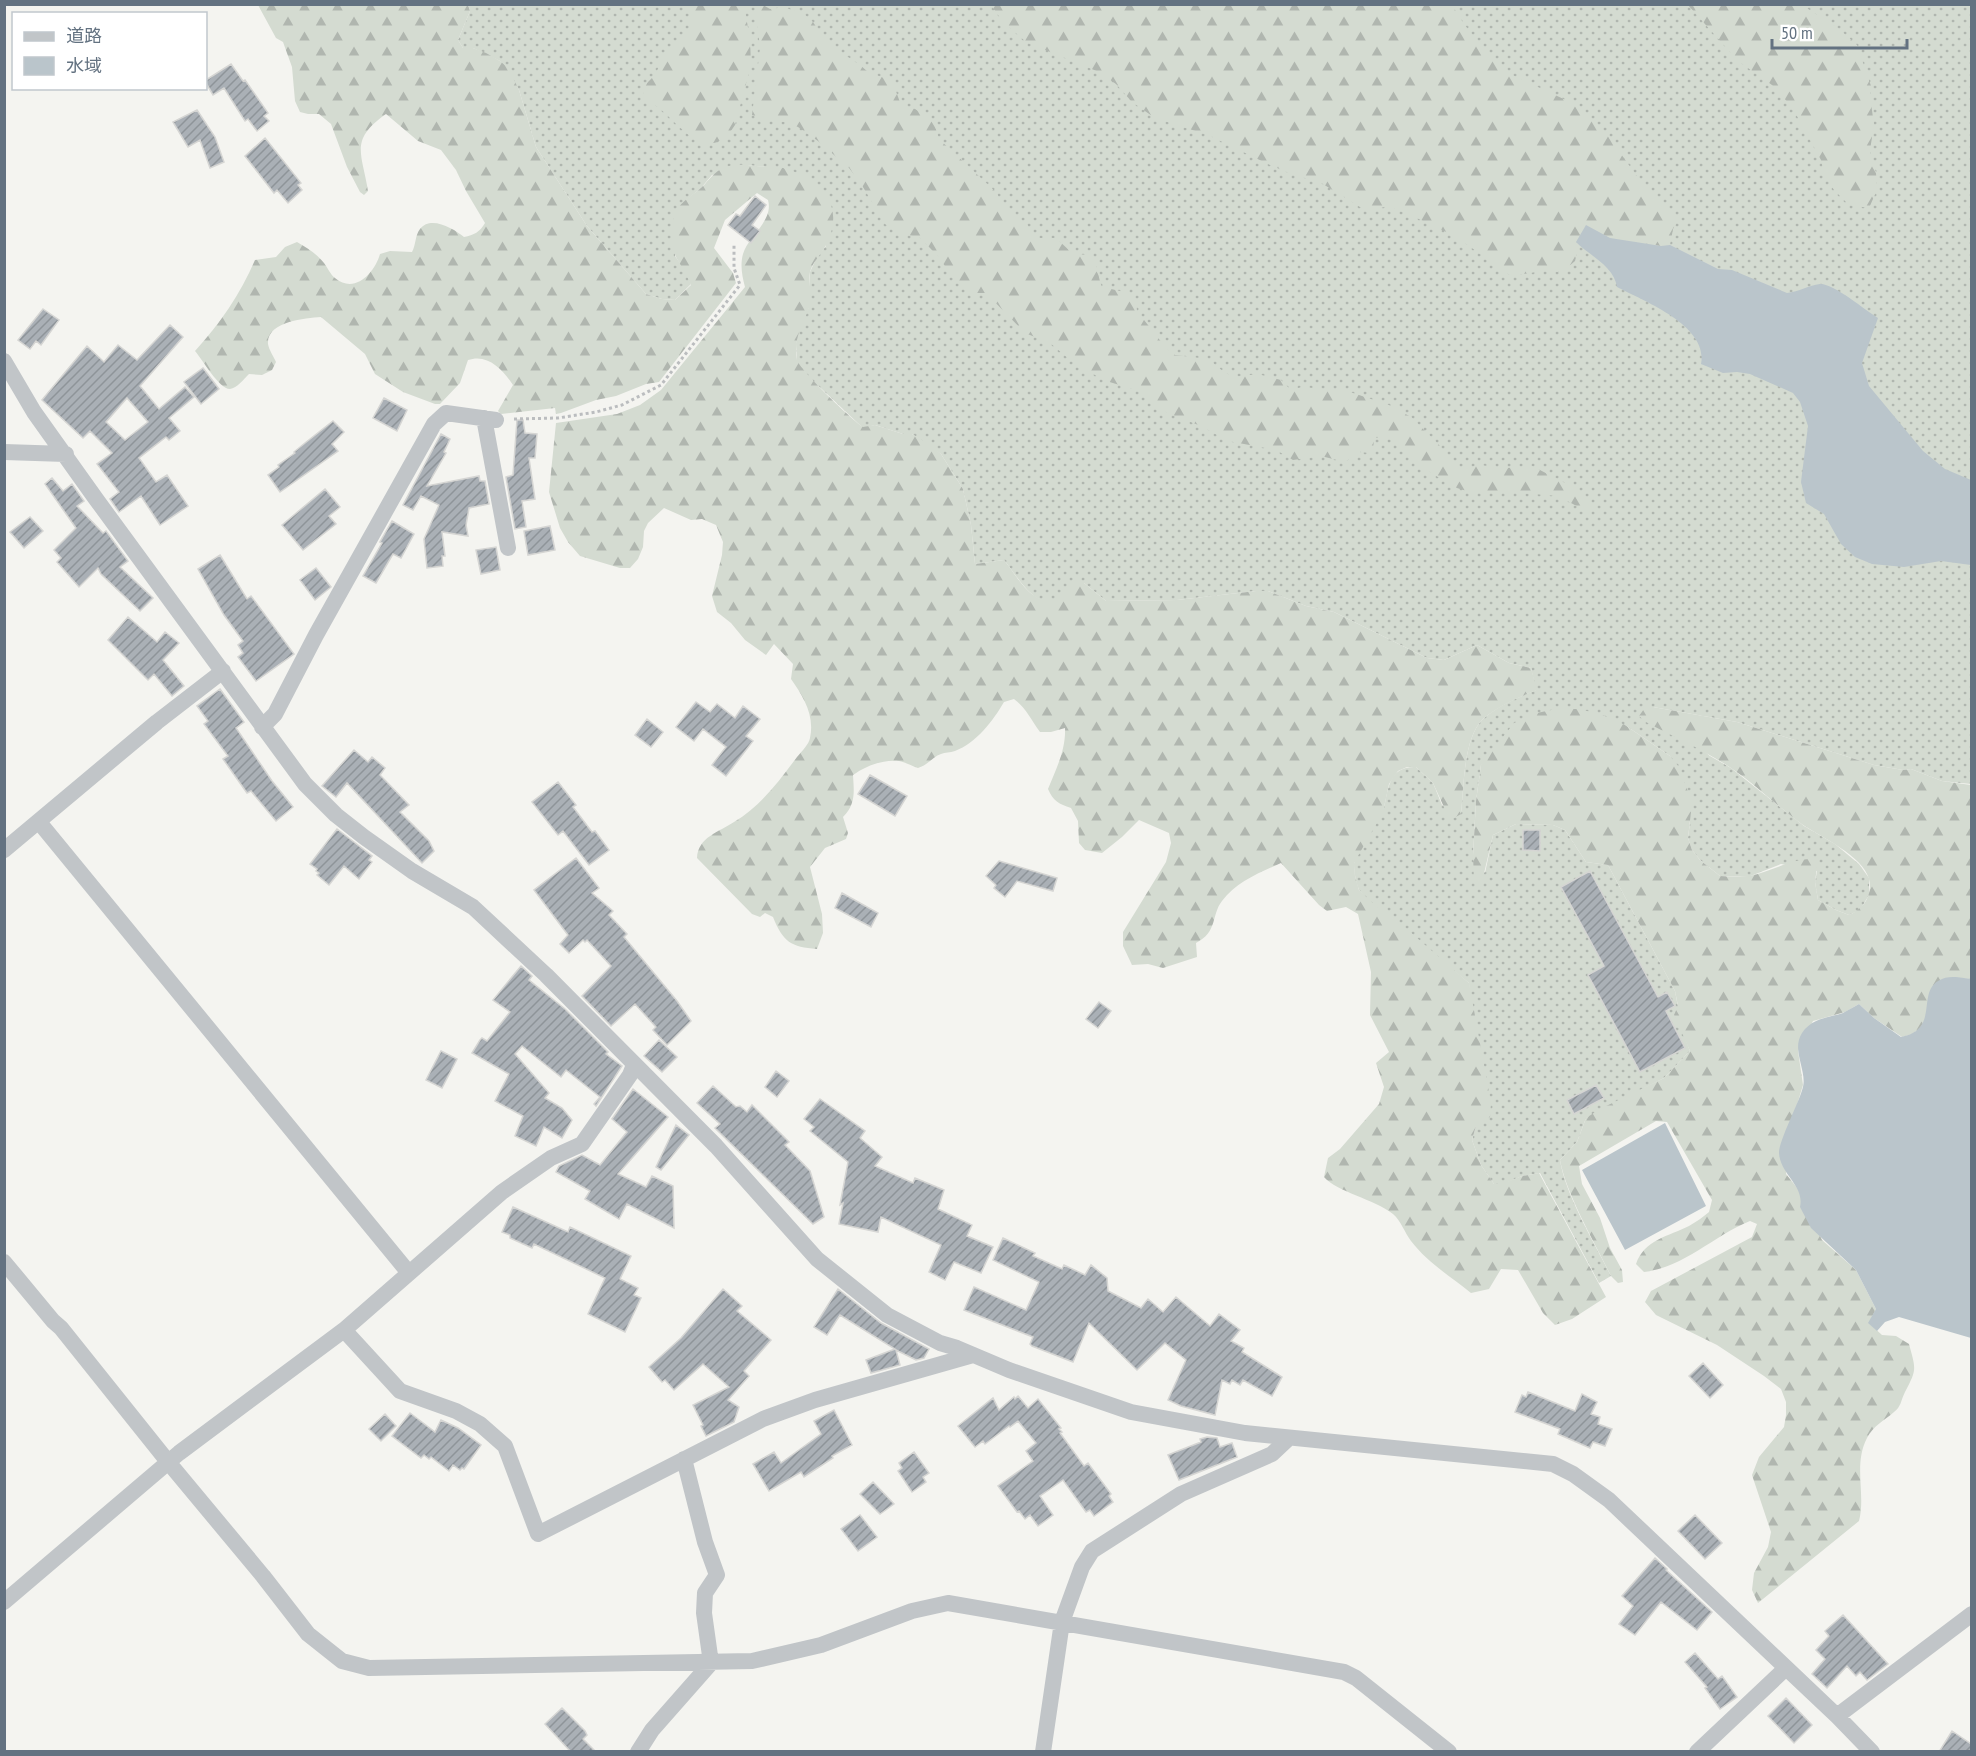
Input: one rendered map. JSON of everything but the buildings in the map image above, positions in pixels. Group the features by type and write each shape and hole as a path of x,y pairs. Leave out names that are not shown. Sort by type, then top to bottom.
{"street":[{"path":"4,361 34,411 305,784 336,815 412,871 473,908 546,975 716,1146 817,1259 887,1315 940,1343 1009,1370 1131,1412 1245,1433 1553,1464 1574,1474 1609,1500 1872,1752"},
{"path":"262,727 275,714 316,635 434,424 446,413 490,419 508,548"},
{"path":"4,453 66,454"},
{"path":"4,850 157,722 223,671"},
{"path":"39,822 409,1273"},
{"path":"4,1602 179,1453 344,1330 502,1192 551,1158 582,1144 630,1075 634,1065"},
{"path":"4,1262 61,1328 308,1634 342,1661 369,1668 752,1661 821,1645 912,1611 948,1603 1344,1672 1356,1678 1449,1752"},
{"path":"344,1330 400,1391 456,1411 480,1424 505,1446 538,1534 764,1419 815,1400 973,1355"},
{"path":"1043,1752 1062,1622 1082,1567 1092,1551 1181,1494 1272,1454 1289,1438"},
{"path":"638,1752 652,1730 711,1663 704,1613 705,1593 717,1575 705,1542 684,1460"},
{"path":"1837,1716 1971,1614"},
{"path":"1697,1752 1786,1668"}],"path":[{"path":"490,419 558,418 596,412 622,405 661,385 740,285 734,267 734,245"}],"green space":[{"path":"468,4 1971,5 1971,784 1942,781 1911,769 1903,770 1874,765 1737,722 1653,707 1710,756 1731,768 1804,826 1835,844 1859,864 1869,878 1869,895 1860,910 1849,915 1818,900 1815,882 1817,871 1781,864 1748,877 1720,876 1700,860 1692,850 1688,838 1690,822 1670,756 1625,725 1481,765 1473,855 1485,873 1493,835 1516,824 1553,825 1565,830 1586,862 1608,865 1675,991 1683,1033 1690,1051 1664,1078 1586,1118 1577,1142 1560,1160 1574,1203 1611,1276 1599,1283 1540,1173 1522,1176 1501,1185 1494,1184 1481,1165 1472,1140 1476,1126 1469,983 1369,901 1356,882 1354,864 1359,849 1382,811 1393,777 1402,769 1416,767 1433,783 1442,805 1461,814 1468,751 1476,727 1495,710 1536,690 1531,668 1509,663 1477,645 1444,660 1427,658 1334,612 1306,606 1268,591 1177,600 1106,601 1084,583 1058,599 1047,602 1032,595 1004,560 975,564 971,525 963,489 941,454 912,434 903,434 875,425 863,428 797,363 798,331 809,307 810,272 817,257 826,246 766,167 746,165 712,175 684,202 675,256 691,284 675,300 646,294 587,226 536,147 519,90 500,61 473,48 463,48 458,40 470,11"},
{"path":"258,5 468,5 470,11 458,40 463,48 473,48 486,53 508,68 519,90 536,147 587,226 646,294 675,300 691,285 674,252 672,234 674,217 681,204 716,172 734,165 780,167 809,179 827,196 833,218 826,245 810,272 810,303 797,339 797,360 827,394 863,427 875,425 903,434 912,434 941,454 963,489 971,525 975,564 1004,560 1025,587 1037,597 1053,601 1071,582 1084,583 1106,601 1177,600 1268,591 1306,606 1334,612 1427,658 1444,660 1477,645 1509,663 1531,668 1537,690 1495,710 1476,727 1468,751 1461,814 1454,818 1448,816 1433,783 1416,767 1407,767 1398,771 1389,784 1383,812 1354,863 1355,876 1359,890 1376,906 1402,925 1469,983 1491,1103 1490,1117 1476,1126 1472,1140 1481,1165 1494,1184 1539,1173 1606,1297 1572,1319 1555,1325 1543,1313 1518,1270 1501,1269 1489,1289 1471,1293 1425,1256 1411,1241 1393,1214 1338,1187 1324,1177 1328,1158 1340,1149 1379,1104 1384,1087 1376,1063 1389,1052 1370,1015 1371,972 1358,914 1346,907 1327,911 1281,863 1248,879 1228,894 1219,906 1208,934 1196,943 1197,957 1163,968 1148,964 1132,965 1123,946 1123,932 1166,862 1171,843 1169,833 1139,820 1102,853 1085,850 1079,843 1078,821 1071,808 1057,801 1048,789 1062,752 1065,728 1040,732 1025,710 1014,699 1004,702 995,717 970,743 953,752 938,755 918,768 901,762 887,761 869,766 853,775 852,802 843,817 848,833 846,839 825,848 810,867 822,914 823,933 817,949 794,945 784,938 773,917 765,913 760,917 752,914 697,858 698,851 705,840 744,816 761,801 808,743 811,721 804,699 791,679 793,664 774,644 766,655 745,640 731,623 717,612 712,596 723,542 716,525 702,519 691,520 664,508 648,523 638,559 630,568 620,568 580,556 560,528 549,492 556,423 617,414 640,405 661,390 745,287 742,270 743,254 764,222 769,208 768,200 757,193 725,220 714,248 733,273 736,283 659,382 646,384 561,413 556,414 555,408 501,414 498,411 513,385 494,364 475,358 468,360 460,383 440,404 435,404 403,392 375,374 365,354 321,317 288,323 273,331 268,344 276,362 272,370 262,375 249,374 235,387 226,388 216,379 195,351 229,308 255,260 276,257 285,247 297,242 318,256 332,275 342,283 357,283 374,268 380,254 390,251 412,252 418,231 425,225 436,223 464,237 476,233 485,223 456,170 441,150 418,141 386,114 374,123 362,140 361,157 368,191 364,195 360,192 347,167 331,124 319,114 300,112 295,101 292,67 283,42 276,38"},
{"path":"691,5 744,5 750,39 751,65 735,125 725,137 715,143 705,143 686,133 644,97 643,91 655,75 663,58 683,39 689,29"},
{"path":"755,5 763,5 770,9 784,7 805,15 843,59 848,57 868,72 887,79 894,86 901,105 915,109 929,118 935,126 939,139 997,193 1002,206 1011,216 1027,224 1033,238 1056,238 1073,254 1091,255 1102,287 1129,293 1136,299 1137,311 1166,348 1175,355 1208,359 1234,377 1258,374 1281,380 1291,390 1302,387 1347,391 1389,405 1411,417 1440,446 1456,467 1465,469 1479,465 1506,468 1532,466 1577,489 1586,497 1591,508 1584,510 1558,496 1496,491 1473,493 1457,488 1431,473 1390,437 1374,438 1373,451 1359,452 1345,462 1321,456 1293,460 1276,450 1228,441 1201,426 1167,413 1136,390 1103,380 1069,359 1050,343 1025,333 986,293 973,293 962,286 919,237 900,234 885,224 849,168 818,141 798,127 786,122 762,120 752,115 760,48"},
{"path":"991,5 1452,5 1488,55 1512,75 1570,102 1608,136 1639,179 1678,220 1673,229 1670,245 1661,246 1610,238 1586,226 1576,242 1579,245 1575,261 1562,272 1542,271 1511,276 1455,236 1408,214 1388,206 1373,210 1360,207 1318,181 1296,176 1208,135 1155,118 1132,102 1116,84 1099,72 1026,42 1003,22"},
{"path":"1688,5 1802,5 1839,29 1857,45 1871,86 1874,125 1870,150 1876,172 1877,190 1869,208 1849,205 1834,190 1825,176 1821,160 1792,107 1772,85 1738,61"},
{"path":"1653,707 1737,722 1874,765 1903,770 1911,769 1942,781 1971,785 1971,979 1950,979 1937,983 1931,991 1923,1023 1916,1031 1902,1037 1874,1018 1859,1004 1845,1012 1813,1021 1798,1051 1803,1085 1796,1108 1786,1174 1798,1189 1822,1240 1856,1270 1876,1309 1869,1323 1882,1335 1896,1336 1909,1344 1914,1369 1898,1408 1872,1430 1863,1448 1860,1469 1861,1511 1859,1521 1758,1603 1752,1590 1754,1573 1768,1547 1771,1532 1752,1475 1759,1457 1784,1427 1786,1402 1781,1389 1764,1376 1717,1345 1656,1315 1645,1302 1651,1291 1752,1237 1757,1224 1750,1221 1686,1258 1659,1269 1644,1272 1636,1264 1651,1244 1689,1226 1709,1212 1712,1200 1667,1122 1656,1121 1579,1166 1582,1184 1600,1218 1610,1248 1622,1270 1623,1282 1618,1283 1611,1276 1582,1218 1568,1188 1560,1160 1577,1142 1586,1118 1664,1078 1690,1051 1674,1015 1678,1006 1675,991 1608,865 1586,862 1565,830 1553,825 1516,824 1493,835 1482,882 1478,883 1474,880 1476,801 1481,765 1514,723 1537,713 1556,709 1576,709 1598,713 1625,725 1670,756 1679,767 1692,803 1688,838 1692,850 1700,860 1720,876 1749,876 1791,862 1818,859 1815,882 1818,900 1849,915 1863,905 1870,891 1870,885 1859,863 1803,825 1731,768 1639,716 1644,709"}],"water":[{"path":"1586,225 1610,238 1661,246 1670,245 1718,269 1732,270 1787,293 1820,284 1826,285 1841,292 1878,318 1862,363 1869,386 1923,451 1945,469 1971,480 1971,565 1941,561 1904,567 1872,564 1855,557 1841,544 1824,514 1806,503 1801,482 1808,426 1800,402 1793,393 1750,374 1723,373 1701,364 1701,350 1695,338 1685,327 1658,307 1617,287 1606,267 1576,242"},
{"path":"1944,978 1972,979 1971,1338 1899,1317 1885,1322 1877,1331 1868,1323 1876,1309 1856,1270 1811,1228 1800,1207 1801,1200 1796,1186 1780,1160 1782,1139 1803,1087 1799,1040 1811,1024 1843,1013 1859,1004 1901,1037 1913,1033 1921,1026 1925,1018 1930,992 1934,984"},
{"path":"1665,1123 1706,1206 1625,1250 1582,1170"}]}
